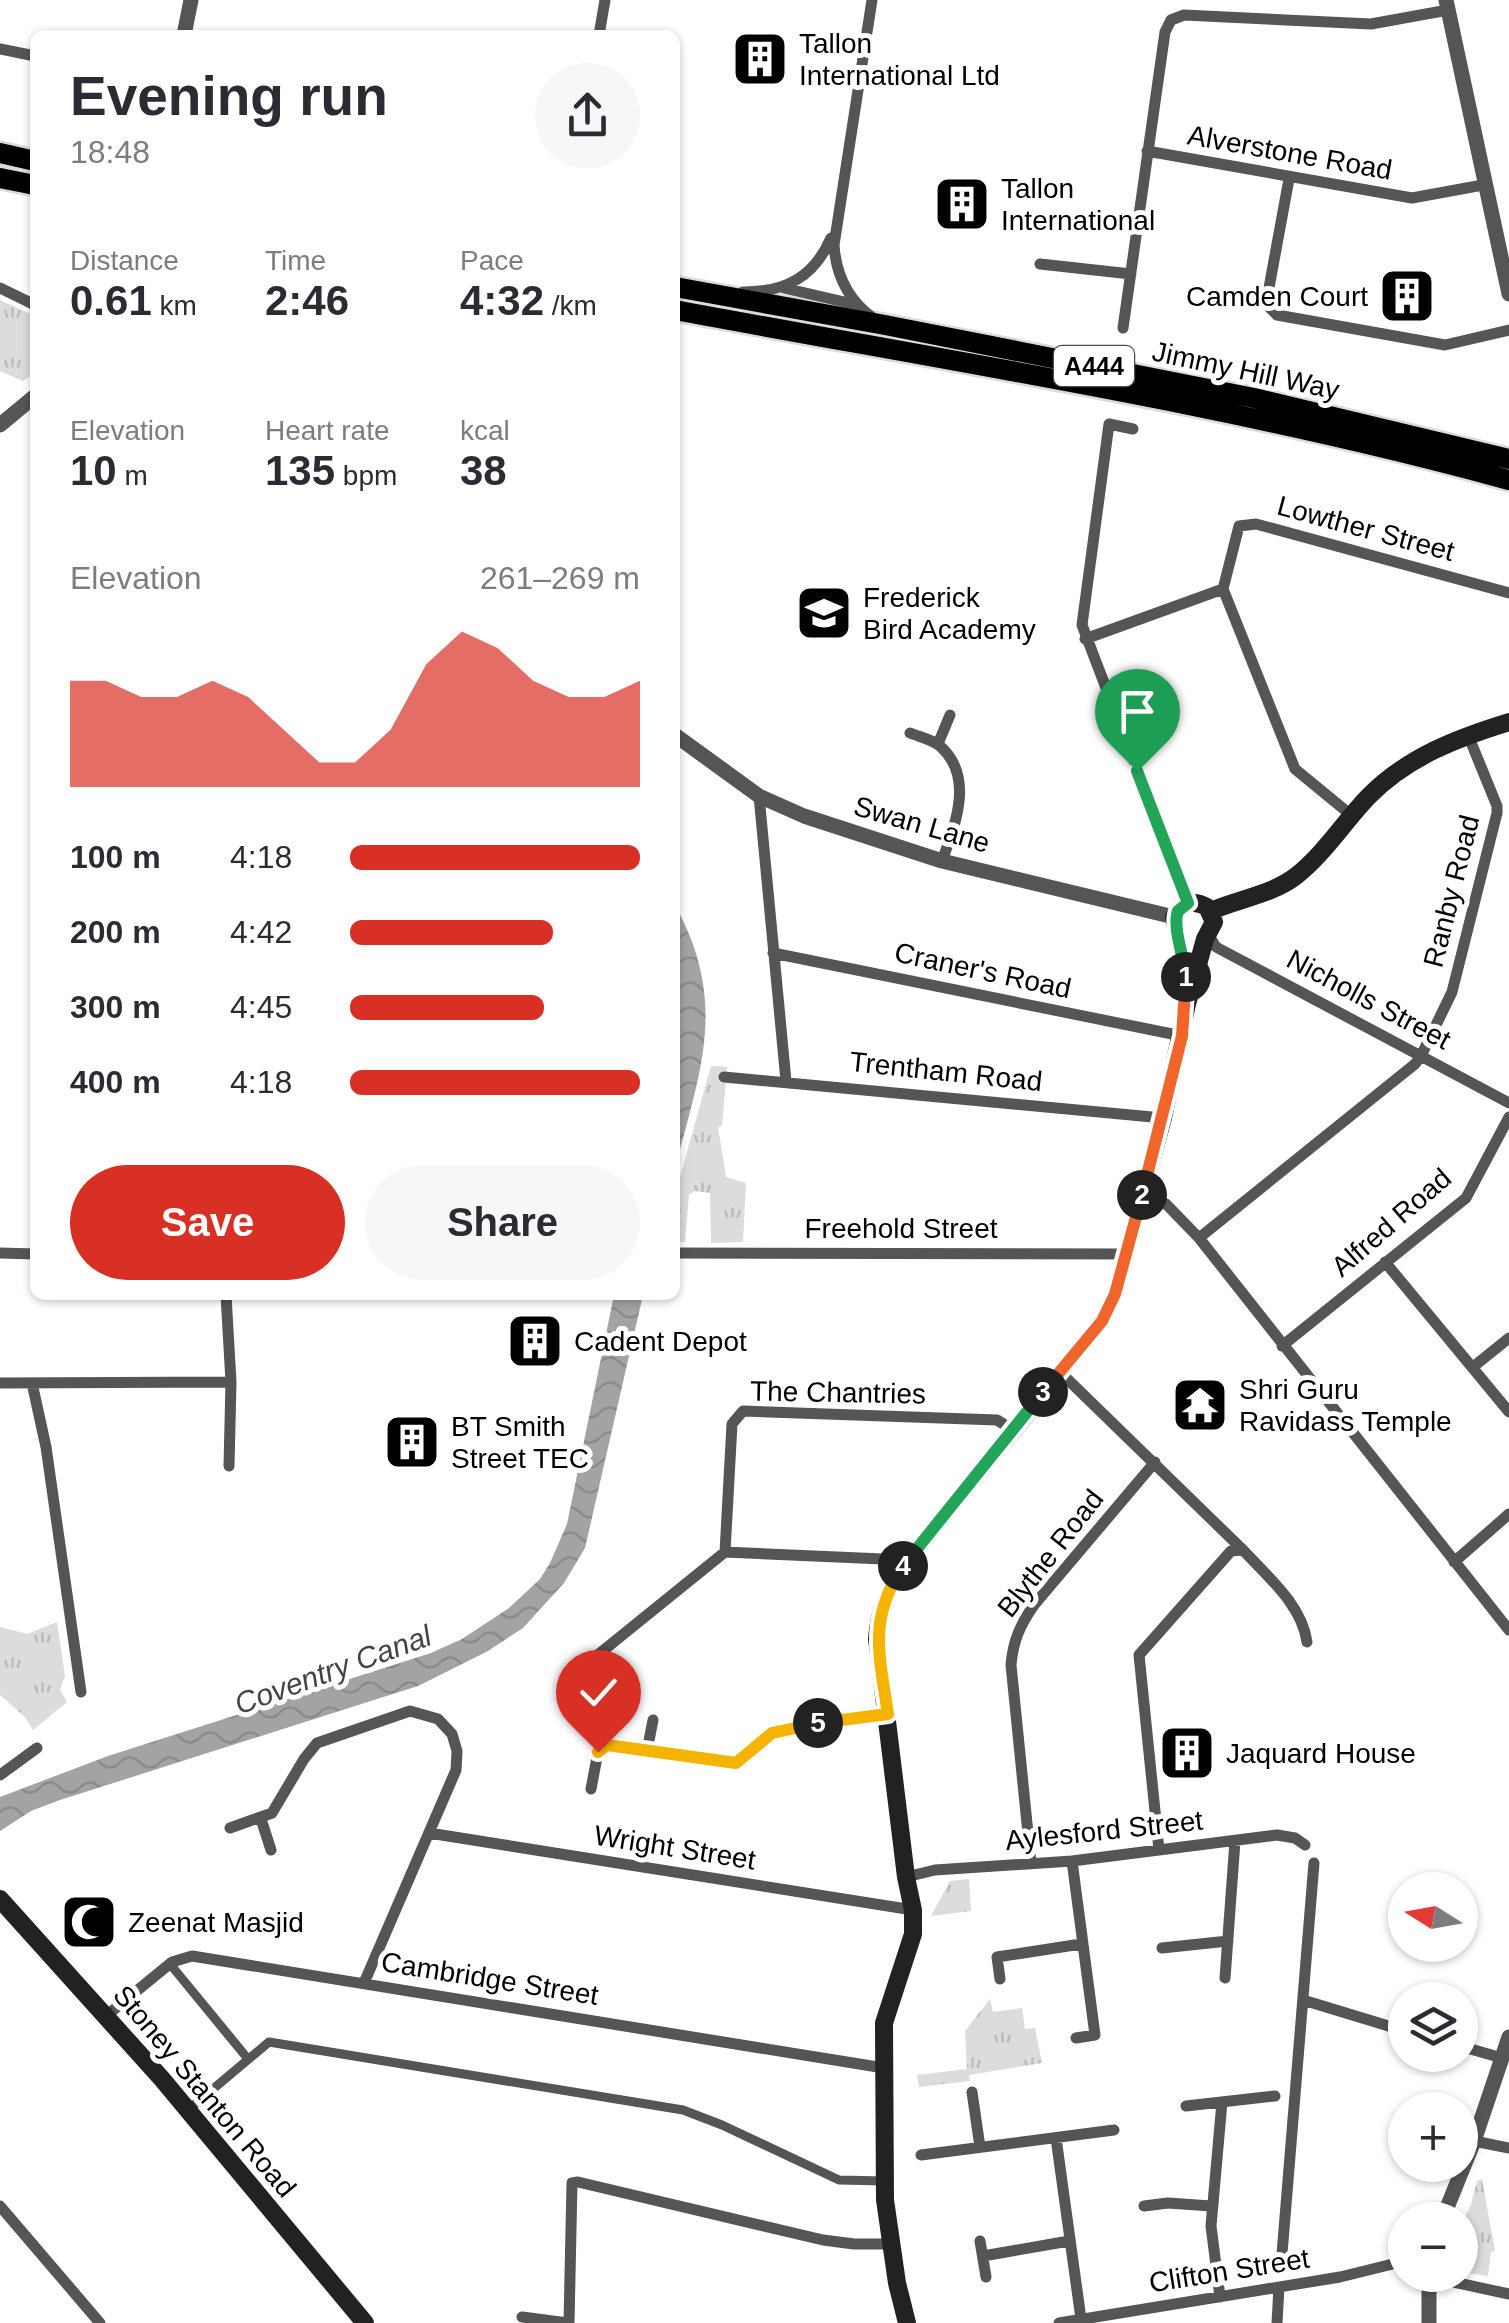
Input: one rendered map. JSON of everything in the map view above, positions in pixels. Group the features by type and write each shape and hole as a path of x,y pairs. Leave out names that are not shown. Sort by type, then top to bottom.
{"highway":[{"path":"0,154 30,160"},
{"path":"0,178 30,184"},
{"name":"Jimmy Hill Way","path":"680,288 1254,398 1509,460"},
{"name":"Jimmy Hill Way","path":"680,311 1184,406 1509,480"}],"main road":[{"path":"1211,912 1293,878 1398,770 1468,735 1509,722"},
{"path":"908,2323 897,2284 885,2181 884,2022 912,1934 914,1910 906,1877 878,1622 891,1584 903,1566 1102,1321 1115,1294 1163,1118 1187,1004 1214,922 1211,912 1201,903 1188,903 1174,917 1180,936 1187,1004"},
{"path":"1180,936 1192,942 1207,937"},
{"name":"Stoney Stanton Road","path":"0,1898 188,2110 365,2323"}],"street":[{"path":"185,30 191,0"},
{"path":"599,30 605,0"},
{"path":"862,310 849,295 837,270 834,230 872,0"},
{"path":"1123,328 1165,32 1171,20 1184,15 1371,24 1447,5 1509,294"},
{"path":"0,49 30,55"},
{"name":"Alverstone Road","path":"1147,151 1412,198 1483,184"},
{"path":"1289,179 1266,304 1277,315 1446,345 1509,330"},
{"path":"699,292 755,292 796,282 814,268 834,230"},
{"path":"1040,264 1131,274"},
{"path":"0,288 30,303"},
{"path":"780,288 840,299 885,325"},
{"path":"2,423 30,400"},
{"path":"1133,429 1109,424 1082,625 1188,903"},
{"name":"Lowther Street","path":"1223,589 1239,526 1256,524 1509,593"},
{"path":"1085,639 1223,589 1295,769 1351,815"},
{"path":"938,744 950,715"},
{"path":"910,734 938,744 950,758 961,794 942,861"},
{"name":"Ranby Road","path":"1421,1056 1452,992 1497,813 1468,735"},
{"name":"Swan Lane","path":"680,739 760,796 838,828 942,861 1174,917"},
{"path":"760,796 786,1080"},
{"name":"Nicholls Street","path":"1207,937 1216,947 1509,1103"},
{"name":"Craner's Road","path":"774,953 1182,1036"},
{"path":"1199,1238 1421,1056"},
{"name":"Trentham Road","path":"724,1078 786,1080 1163,1118"},
{"name":"Alfred Road","path":"1282,1346 1466,1198 1509,1117"},
{"path":"1142,1197 1166,1204 1199,1238 1509,1630"},
{"path":"0,1253 30,1254"},
{"name":"Freehold Street","path":"680,1253 1127,1254"},
{"path":"1386,1262 1509,1412"},
{"path":"226,1300 231,1382 229,1466"},
{"path":"1473,1367 1509,1338"},
{"path":"1059,1372 1244,1550 1304,1620 1307,1642"},
{"path":"0,1384 231,1382"},
{"path":"32,1383 46,1447 81,1692"},
{"name":"The Chantries","path":"725,1552 732,1424 743,1412 997,1420 1013,1430"},
{"name":"Blythe Road","path":"1032,1863 1011,1665 1013,1644 1034,1606 1155,1462"},
{"path":"1454,1562 1509,1514"},
{"path":"1159,1850 1139,1655 1231,1551 1244,1550"},
{"path":"589,1662 725,1552 882,1560 903,1566"},
{"path":"230,1828 272,1813 317,1743 410,1711 438,1719 452,1734 457,1751 456,1770 364,1983"},
{"path":"591,1788 602,1746 736,1763 782,1728 888,1714"},
{"path":"647,1751 652,1720"},
{"path":"0,1775 37,1748"},
{"path":"260,1819 271,1850"},
{"name":"Wright Street","path":"429,1832 914,1910"},
{"name":"Aylesford Street","path":"906,1877 936,1870 1072,1860 1287,1836 1305,1845"},
{"path":"1225,1978 1236,1841"},
{"path":"1072,1860 1095,2035 1076,2038"},
{"path":"1281,2266 1314,1870"},
{"path":"1162,1948 1228,1940"},
{"path":"1000,1979 997,1958 1081,1944"},
{"name":"Cambridge Street","path":"170,1964 192,1956 884,2068"},
{"path":"106,2016 170,1964 248,2059"},
{"path":"1303,2000 1388,2026"},
{"path":"1478,2129 1509,2038"},
{"path":"188,2110 269,2042 683,2110 839,2180 885,2181"},
{"path":"1478,2051 1502,2058"},
{"path":"972,2092 980,2148"},
{"path":"1186,2106 1274,2096"},
{"path":"1220,2297 1212,2206 1222,2102"},
{"path":"921,2155 1114,2130"},
{"path":"1056,2138 1081,2319"},
{"path":"1478,2142 1509,2148"},
{"path":"522,2317 568,2323 572,2183 823,2240 892,2244"},
{"path":"0,2206 100,2323"},
{"path":"1144,2206 1212,2206"},
{"path":"980,2241 986,2277"},
{"path":"983,2256 1069,2241"},
{"name":"Clifton Street","path":"1059,2323 1106,2319 1388,2265"},
{"path":"1277,2323 1280,2287"},
{"path":"1478,2288 1509,2294"},
{"path":"1429,2292 1429,2323"}],"green space":[{"path":"0,300 30,314 30,376 23,381 0,371"},
{"path":"711,1066 727,1067 722,1126 718,1127 726,1177 746,1183 743,1242 711,1243 710,1193 695,1191 689,1195 685,1242 680,1242 680,1177"},
{"path":"57,1622 65,1676 60,1690 67,1702 33,1730 25,1717 0,1695 0,1627 27,1634"},
{"path":"969,1879 971,1911 931,1916 950,1881"},
{"path":"990,1999 993,2012 1022,2008 1025,2029 1035,2028 1042,2063 969,2075 970,2081 919,2087 917,2075 967,2069 965,2031"},
{"path":"1482,2179 1495,2251 1491,2252 1488,2276 1478,2275 1478,2202 1472,2202"}],"water":[{"path":"680,915 692,940 705,1005 705,1037 680,1150"},
{"path":"613,1300 642,1300 585,1548 564,1583 523,1628 488,1651 418,1686 60,1800 31,1811 0,1831 0,1797 108,1756 431,1653 462,1639 509,1608 540,1579 567,1524"}],"place":[{"name":"Tallon International Ltd","path":"760,59"},
{"name":"Tallon International","path":"962,204"},
{"name":"Camden Court","path":"1407,296"},
{"name":"Frederick Bird Academy","path":"824,613"},
{"name":"Cadent Depot","path":"535,1341"},
{"name":"Shri Guru Ravidass Temple","path":"1200,1405"},
{"name":"BT Smith Street TEC","path":"412,1442"},
{"name":"Jaquard House","path":"1187,1753"},
{"name":"Zeenat Masjid","path":"89,1922"}],"route":[{"path":"598,1752 607,1745 736,1763 782,1728 888,1714 877,1639 882,1605 891,1584 1102,1321 1115,1294 1163,1118 1187,1004 1186,974 1174,917 1188,903 1137,771"}],"water label":[{"name":"Coventry Canal","path":"333,1670"}]}
